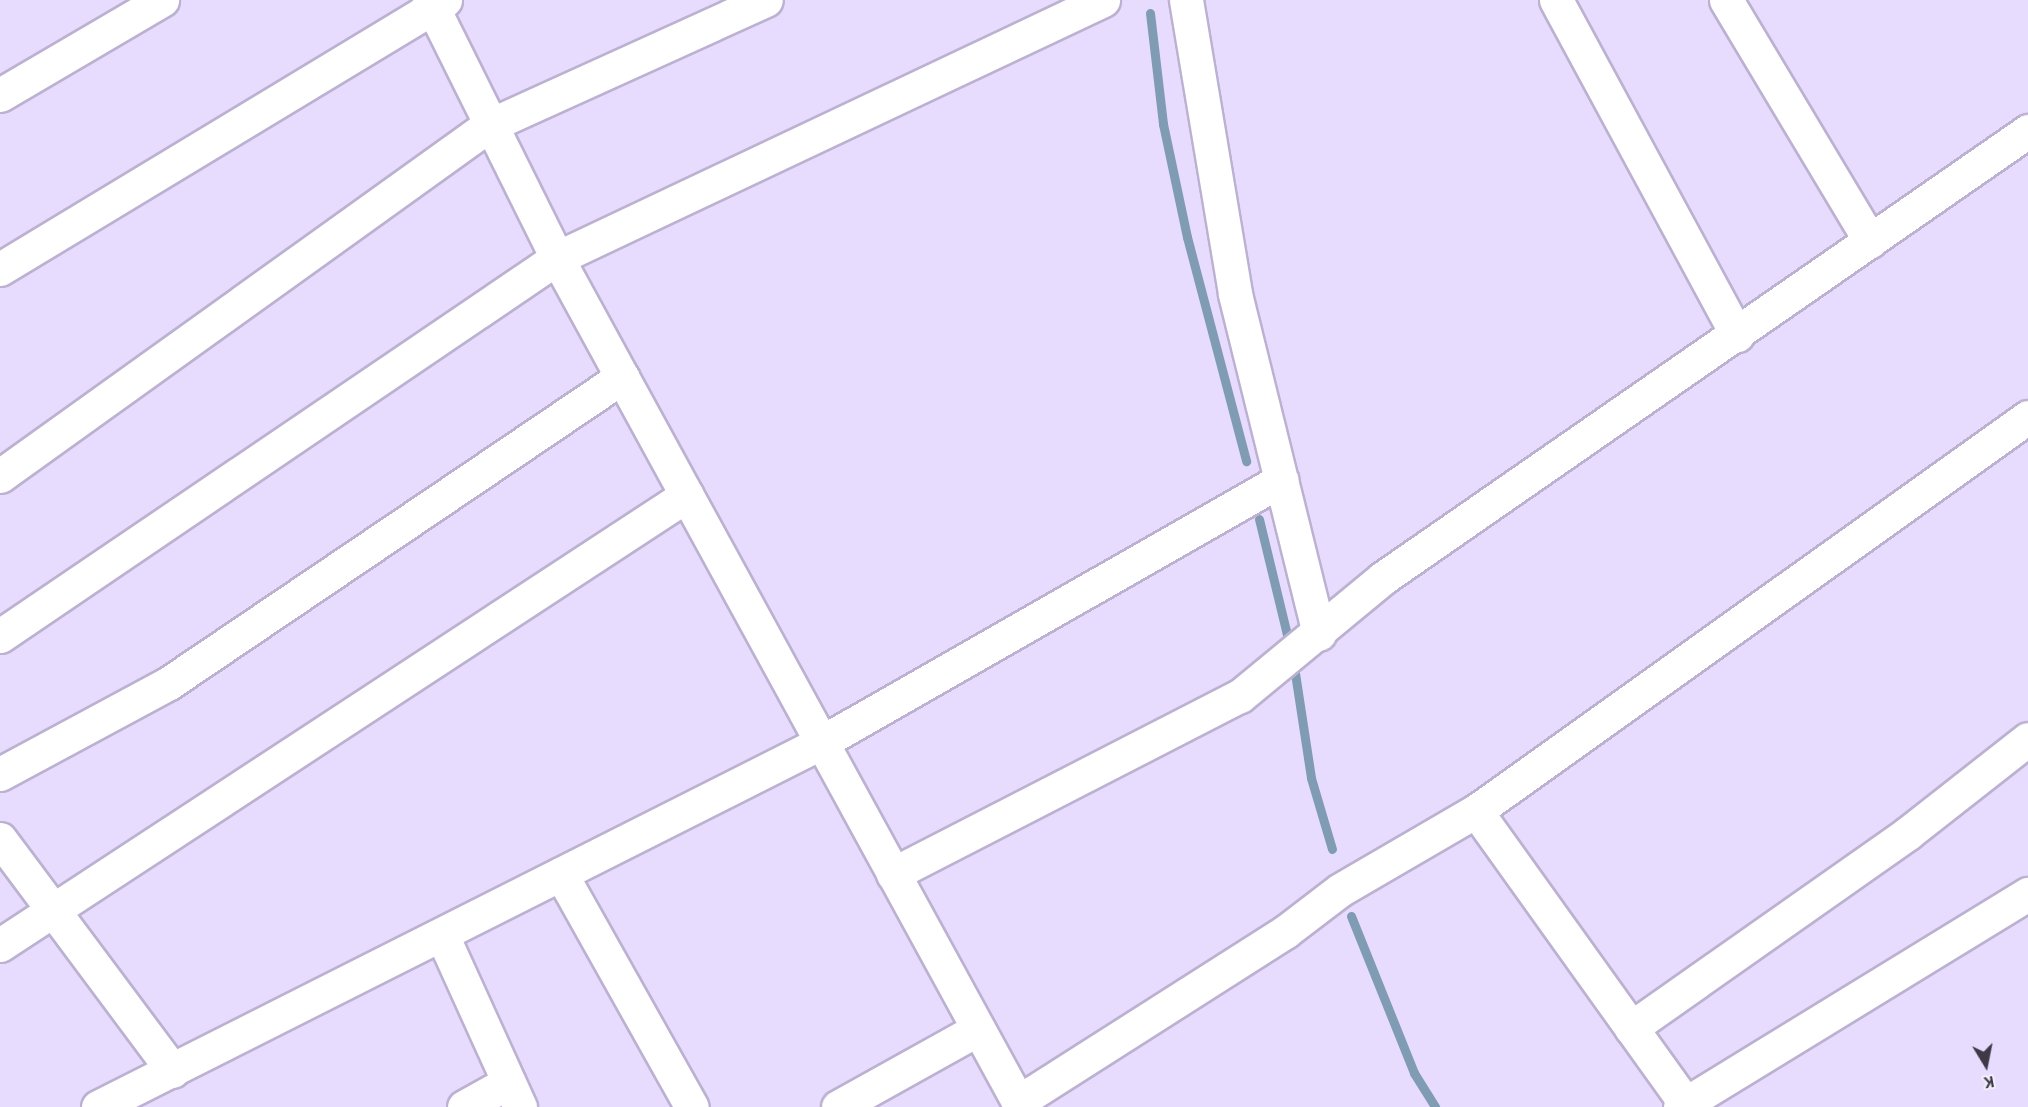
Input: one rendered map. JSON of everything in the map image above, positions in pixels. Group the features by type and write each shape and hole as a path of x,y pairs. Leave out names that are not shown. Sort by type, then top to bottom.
{"street":[{"path":"0,95 162,0"},
{"path":"0,476 488,126 766,0"},
{"path":"0,636 557,258 1103,0"},
{"path":"1186,0 1235,294 1319,634"},
{"path":"1556,0 1737,334"},
{"path":"1726,0 1870,242"},
{"path":"0,269 435,2 488,126 557,258 1019,1105 1285,932 1340,890 1476,811 2028,417"},
{"path":"894,874 1240,696 1319,634 1383,578 2028,131"},
{"path":"0,774 169,683 622,377"},
{"path":"98,1107 159,1087 442,935 822,742 1281,480"},
{"path":"0,945 55,913 687,495"},
{"path":"1631,1028 1908,833 2028,739"},
{"path":"1476,811 1684,1106 2028,894"},
{"path":"0,839 55,913 159,1087"},
{"path":"561,874 692,1107"},
{"path":"442,935 514,1095 464,1107"},
{"path":"838,1107 978,1029"}],"waterway":[{"path":"1150,13 1163,124 1187,237 1246,461"},
{"path":"1259,519 1290,647"},
{"path":"1293,660 1311,778 1332,849"},
{"path":"1351,916 1414,1073 1435,1107"}]}
